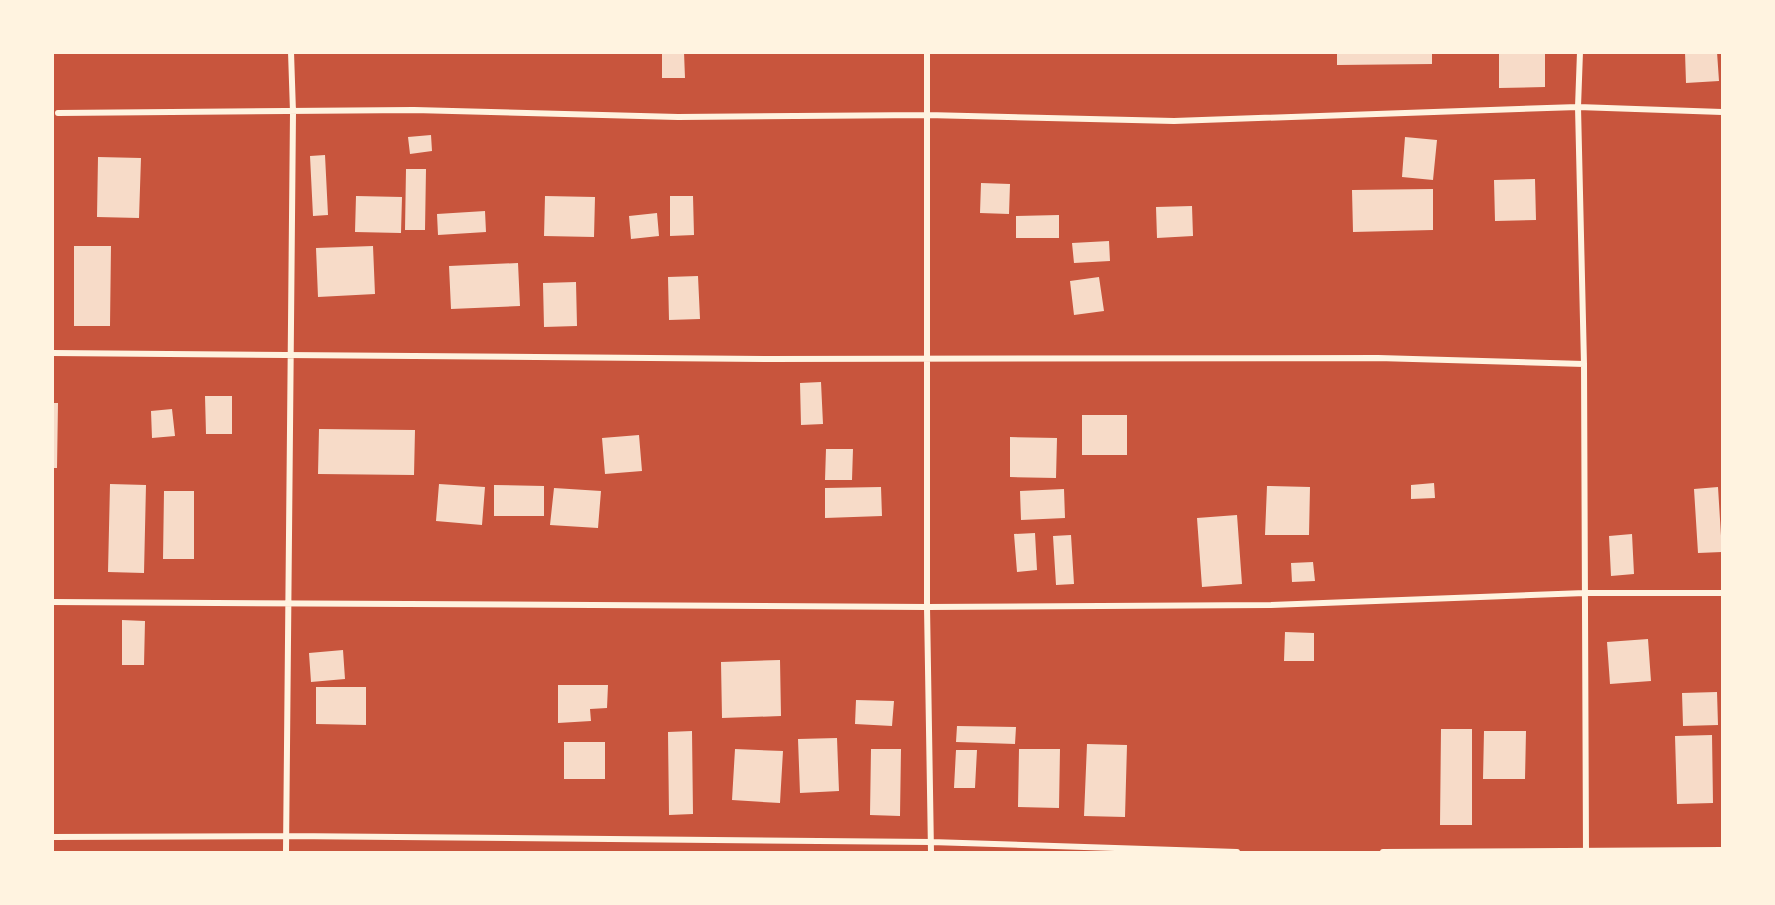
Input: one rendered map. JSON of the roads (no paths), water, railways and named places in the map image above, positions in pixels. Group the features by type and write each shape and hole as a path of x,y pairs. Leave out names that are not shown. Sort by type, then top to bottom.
{"street":[{"path":"286,852 287,603 292,354 293,112 291,52"},
{"path":"927,52 927,607 931,852"},
{"path":"1580,52 1578,107 1584,364 1586,851"},
{"path":"58,113 414,110 678,117 927,115 1174,121 1578,107 1722,112"},
{"path":"52,353 756,359 1366,358 1584,364"},
{"path":"52,602 927,607 1271,605 1585,593 1722,593"},
{"path":"52,837 286,836 931,842 1238,852"},
{"path":"1383,852 1722,850"}]}
